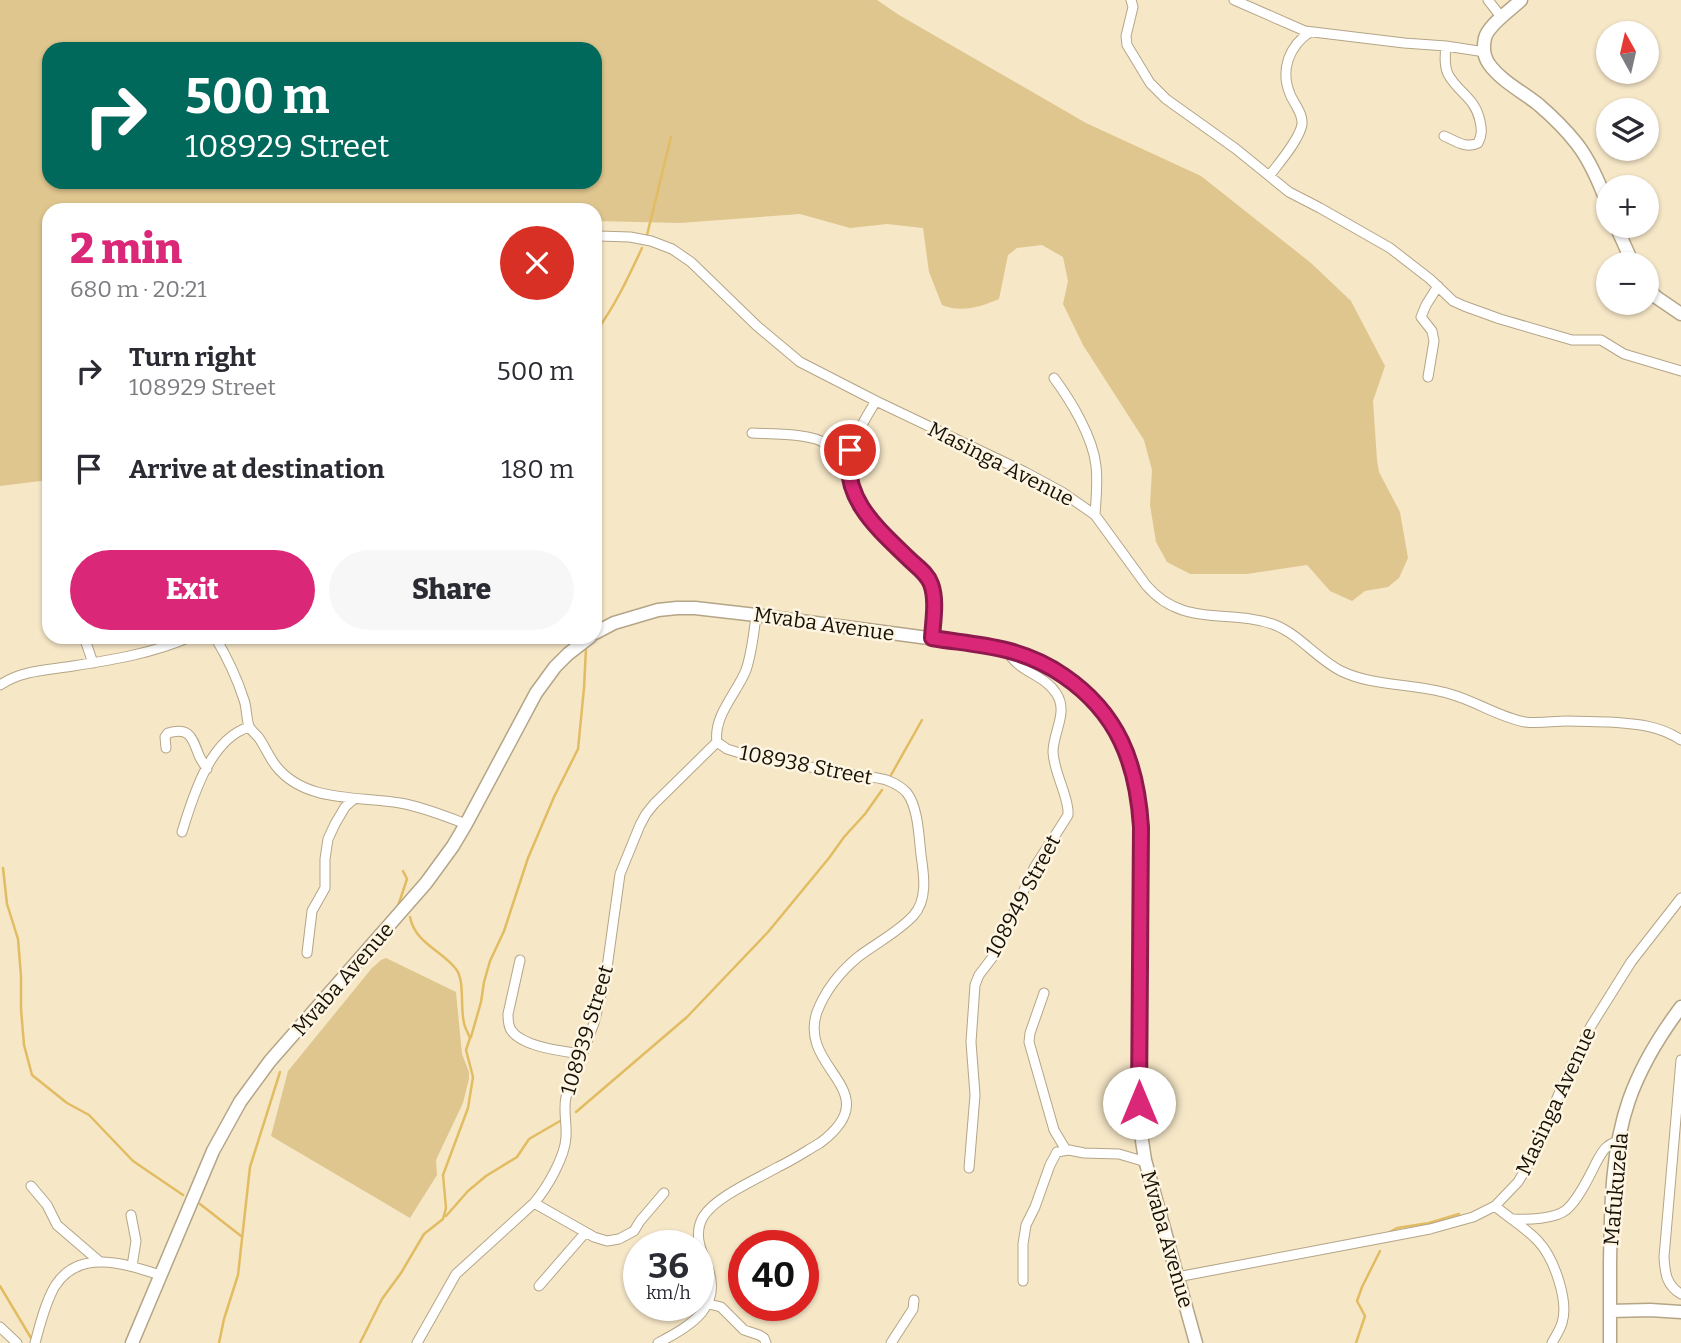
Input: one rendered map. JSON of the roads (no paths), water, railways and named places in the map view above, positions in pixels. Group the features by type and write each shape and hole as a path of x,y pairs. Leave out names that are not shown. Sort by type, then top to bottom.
{"street":[{"path":"1131,0 1133,7 1126,36 1127,45 1150,83 1166,99 1289,192 1390,248 1453,300 1479,312 1572,340 1601,340 1623,354 1681,371"},
{"path":"1234,0 1256,5 1310,33 1485,52"},
{"path":"1488,0 1502,18"},
{"path":"1521,0 1488,29 1485,52 1489,64 1560,125 1578,145 1596,176"},
{"path":"1270,176 1302,125 1299,109 1285,79 1286,65 1296,43 1310,33"},
{"path":"1444,136 1472,146 1478,143 1482,132 1478,112 1447,71 1446,46"},
{"name":"Masinga Avenue","path":"602,236 630,237 673,249 691,262 757,327 800,362 1062,492 1095,515 1155,596 1178,608 1202,616 1241,618 1274,625 1307,645 1328,663 1353,676 1450,694 1508,719 1532,722 1637,723 1662,730 1681,740"},
{"path":"1428,377 1434,341 1432,331 1421,317 1438,286"},
{"path":"1659,299 1681,314"},
{"path":"1054,378 1069,400 1092,445 1096,464 1095,515"},
{"path":"876,401 855,438 848,463 851,488 859,505 924,573 932,585 932,638"},
{"path":"752,433 818,440 826,446 849,476"},
{"name":"Mvaba Avenue","path":"602,630 630,617 666,608 695,608 1007,650 1056,670 1088,695 1114,726 1134,776 1141,827 1141,1134 1146,1162 1196,1343"},
{"name":"108938 Street","path":"700,1230 701,1222 713,1205 820,1143 843,1121 847,1103 814,1038 816,1015 833,982 858,957 912,918 922,903 924,891 917,823 912,802 902,789 887,780 743,754 727,749 717,742 719,720 745,671 755,632 756,615"},
{"path":"86,644 93,663"},
{"path":"0,685 14,676 26,673 93,663 169,644"},
{"path":"219,644 245,702 249,727 258,735 276,767 290,780 318,792 415,806 466,824"},
{"name":"Mvaba Avenue","path":"132,1343 213,1151 240,1102 270,1061 426,883 466,824 536,693 555,667 581,644"},
{"name":"108949 Street","path":"969,1168 975,1095 971,1042 975,985 995,954 1034,869 1068,815 1053,753 1061,716 1059,698 1049,686 1014,662 1007,650"},
{"path":"182,832 207,768 221,746 232,734 249,727"},
{"path":"166,748 165,737 168,733 186,734 192,737 197,753 207,768"},
{"name":"108939 Street","path":"417,1343 456,1275 534,1203 545,1186 564,1147 566,1097 594,1023 606,975 620,874 646,814 717,742"},
{"path":"307,953 312,911 325,888 324,859 328,839 345,807 354,799"},
{"name":"Masinga Avenue","path":"1177,1277 1430,1229 1473,1217 1495,1206 1518,1182 1531,1160 1591,1026 1631,962 1681,898"},
{"path":"520,960 508,1014 512,1032 536,1045 581,1054"},
{"path":"1045,993 1029,1042 1054,1130 1066,1150"},
{"name":"Mafukuzela","path":"1610,1343 1611,1208 1618,1141 1630,1097 1646,1061 1681,1007"},
{"path":"1681,1060 1664,1257 1668,1281 1681,1294"},
{"path":"1511,1219 1535,1219 1566,1210 1602,1152 1608,1145 1618,1141"},
{"path":"1023,1281 1026,1225 1057,1152 1066,1150 1119,1154 1146,1162"},
{"path":"31,1186 47,1205 57,1225 100,1262"},
{"path":"534,1203 585,1233 607,1241 619,1239 634,1231 664,1193"},
{"path":"1495,1206 1541,1244 1556,1269 1563,1314 1552,1343"},
{"path":"131,1214 136,1241 132,1266"},
{"path":"539,1286 585,1233"},
{"path":"35,1343 53,1289 71,1270 100,1262 119,1263 160,1275"},
{"path":"891,1343 913,1309 914,1300"},
{"path":"714,1305 722,1307 744,1330 759,1335 766,1343"},
{"path":"1610,1311 1681,1312"},
{"path":"658,1343 692,1321"},
{"path":"0,1327 17,1343"}],"waterway":[{"path":"647,235 671,137"},
{"path":"602,322 642,248"},
{"path":"471,1037 490,961 504,931 528,858 578,749 586,648"},
{"path":"891,775 922,720"},
{"path":"576,1112 687,1017 768,932 882,790"},
{"path":"3,868 7,904 18,939 24,1045 32,1075 67,1103 89,1115 133,1161 183,1195"},
{"path":"398,906 407,879 403,871"},
{"path":"360,1343 382,1299 424,1234 443,1219 446,1208 443,1175 468,1108 473,1077 466,1050 470,1038 463,1017 459,974 450,962 423,940 410,917"},
{"path":"219,1343 238,1275 250,1167 280,1072"},
{"path":"446,1216 468,1191 486,1176 517,1157 529,1139 560,1121"},
{"path":"200,1204 241,1236"},
{"path":"1388,1233 1397,1228 1429,1223 1459,1214"},
{"path":"1356,1343 1365,1316 1357,1301 1380,1251"},
{"path":"0,1286 31,1338"}]}
